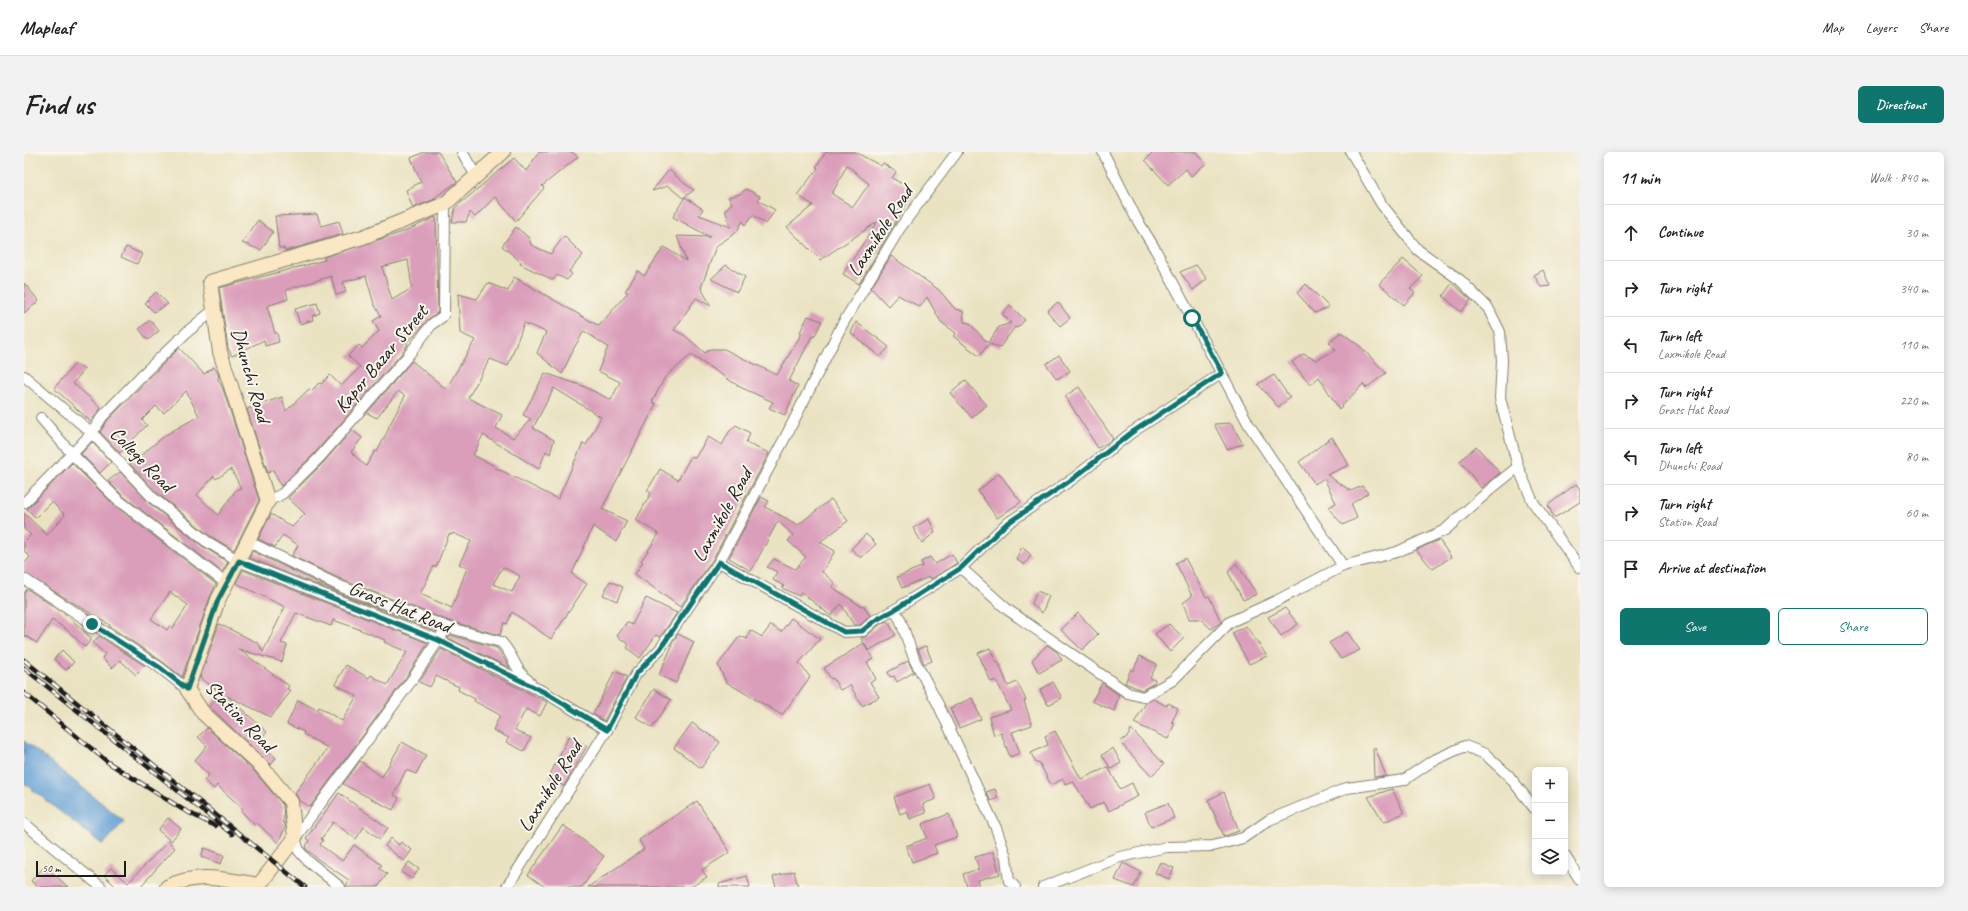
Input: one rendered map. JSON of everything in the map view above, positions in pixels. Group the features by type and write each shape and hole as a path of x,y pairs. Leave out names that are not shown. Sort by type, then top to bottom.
{"street":[{"path":"462,152 476,176"},
{"name":"Dhunchi Road","path":"268,501 220,352 210,284 213,280 363,237 445,204 503,152"},
{"name":"Laxmikole Road","path":"507,887 607,730 636,674 660,649 719,562 788,432 842,325 900,228 957,152"},
{"path":"1103,152 1136,218 1155,249 1250,425 1343,566"},
{"path":"1351,152 1382,205 1418,250 1460,280 1488,308 1500,332 1502,361 1500,398 1518,467 1533,502 1580,568"},
{"name":"Kapor Bazar Street","path":"268,501 282,494 319,458 407,357 432,324 444,314 445,204"},
{"path":"24,503 92,433 102,417 143,374 187,332 214,310"},
{"path":"719,562 844,632 862,631 876,620 961,568 1005,525 1074,478 1131,433 1222,373"},
{"name":"College Road","path":"24,376 92,433 153,498 206,541 239,561"},
{"path":"41,418 72,454 118,500 227,584"},
{"path":"961,568 1008,610 1128,693 1142,697 1173,680 1230,622 1276,601 1343,566 1397,552 1445,530 1518,467"},
{"path":"187,689 218,600 249,542 268,501"},
{"path":"249,542 342,587 446,627 500,642 506,648 520,675 544,692"},
{"name":"Grass Hat Road","path":"239,561 438,640 544,692 607,730"},
{"name":"Station Road","path":"24,579 159,667 187,689 203,712 260,766 291,802 295,838"},
{"path":"894,610 900,619 916,661 941,710 996,828 1006,857 1009,882 1015,887"},
{"path":"168,887 196,877 215,878 260,886 412,680 446,627"},
{"path":"1043,887 1120,857 1167,847 1213,846 1243,838 1269,820 1347,788 1404,780 1432,761 1465,746 1485,754 1509,776 1532,805"},
{"path":"24,823 101,887"},
{"path":"295,838 299,851 307,860 340,887"},
{"path":"1568,861 1580,880"}],"water":[{"path":"24,741 124,821 103,845 24,783"}],"building":[{"path":"424,152 438,152 457,182 434,198 435,199 413,208 406,190 421,182 411,158"},
{"path":"539,152 572,152 578,157 542,186 544,188 516,221 495,197 475,217 470,212 466,222 452,222 455,208 514,158 526,171"},
{"path":"826,152 855,152 881,166 883,163 896,172 892,178 914,191 859,284 843,274 877,222 820,260 787,227 813,205 797,195 818,168 816,167","holes":["847,165 869,184 853,207 832,194"]},
{"path":"1153,152 1196,152 1205,164 1191,176 1186,169 1168,185 1145,160"},
{"path":"669,170 694,190 683,198 668,186 652,191"},
{"path":"746,189 760,196 758,200 775,210 766,224 753,215 745,225 743,221 738,229 739,230 716,246 701,288 711,306 696,298 674,330 684,335 705,353 710,349 724,349 777,375 802,333 800,332 808,316 822,321 814,337 812,336 789,381 798,386 785,415 769,408 773,402 740,387 691,355 665,377 652,402 656,404 602,509 627,521 616,542 593,526 572,574 587,584 551,639 512,612 507,624 504,623 500,635 449,621 345,581 292,556 298,545 283,535 275,547 258,539 271,514 292,527 305,514 288,498 324,462 352,430 362,438 351,452 366,466 375,451 377,452 405,396 398,391 377,418 367,413 412,361 446,389 475,340 460,333 458,294 477,299 488,283 508,291 514,277 599,326 628,292 625,291 638,271 644,276 664,247 686,261 677,236 710,237 673,217 685,197 703,209 699,215 731,227 725,210 732,203 728,197 740,194","holes":["524,323 546,332 537,353 562,374 584,331 608,347 598,371 620,382 611,400 583,386 545,373 523,415 531,419 513,438 496,428 502,415 468,398 490,359 508,366","554,388 601,417 586,445 583,443 558,499 473,455 483,435 539,469 546,451 550,454 554,440 533,428","453,533 471,541 459,564 467,568 452,608 420,594 434,566 436,567 449,534 452,535","503,567 520,576 512,592 493,584"]},
{"path":"317,214 321,226 339,221 343,234 285,251 284,248 279,248 275,216"},
{"path":"436,217 438,312 427,320 414,336 406,342 408,344 402,353 314,454 281,486 273,470 268,473 247,409 282,397 286,411 309,389 311,391 330,375 341,386 360,367 348,356 359,345 362,348 379,331 373,321 381,316 374,304 366,276 343,282 346,292 336,295 331,276 286,290 288,299 267,306 279,342 265,346 264,340 232,356 228,348 219,288 325,260 324,257 403,232","holes":["408,260 412,288 392,300 382,267"]},
{"path":"258,220 273,232 261,250 242,243"},
{"path":"516,227 529,238 531,245 551,254 564,236 583,255 569,271 572,274 567,280 557,275 553,280 520,264 521,262 502,246"},
{"path":"126,247 142,254 137,264 121,257"},
{"path":"891,256 939,290 955,309 963,311 964,322 969,323 988,343 999,327 1011,323 1002,314 1010,305 1025,320 1017,328 1015,327 1000,347 989,344 979,356 953,336 956,333 941,322 927,297 920,307 898,295 888,306 871,288"},
{"path":"1403,259 1423,276 1410,289 1415,293 1404,305 1379,284"},
{"path":"726,265 745,277 737,292 711,279"},
{"path":"1196,265 1207,279 1193,290 1180,272"},
{"path":"1543,270 1550,286 1541,287 1534,275"},
{"path":"24,283 39,301 24,313"},
{"path":"1452,283 1471,300 1461,312 1443,296"},
{"path":"1306,284 1329,307 1315,313 1297,293"},
{"path":"156,292 168,304 154,312 145,303"},
{"path":"1058,302 1070,318 1060,326 1047,311"},
{"path":"317,303 320,313 312,316 313,320 300,324 295,309"},
{"path":"150,320 159,331 148,340 139,329"},
{"path":"856,322 889,347 880,357 851,333"},
{"path":"1341,332 1361,347 1386,373 1366,388 1363,384 1339,409 1319,377 1310,385 1292,362 1303,354 1316,360 1336,350 1329,342"},
{"path":"179,348 204,374 214,367 218,373 218,379 223,389 259,500 234,550 210,536 157,493 130,464 167,434 199,416 186,391 164,413 156,406 142,420 147,425 120,453 100,432 107,421","holes":["231,469 241,488 236,490 218,515 197,495 214,476 216,479"]},
{"path":"1059,355 1070,371 1057,379 1046,364"},
{"path":"75,364 85,369 73,383 101,408 91,422 54,388"},
{"path":"1274,375 1290,398 1278,407 1258,384"},
{"path":"965,380 987,405 972,418 950,393"},
{"path":"1079,387 1113,439 1098,448 1065,396"},
{"path":"1231,423 1243,444 1227,449 1214,424"},
{"path":"736,425 750,433 746,443 769,453 713,559 680,607 635,574 643,562 641,561 659,534 636,520 651,493 647,491 660,469 678,480 691,456 695,458 708,437 722,445 729,432"},
{"path":"1332,437 1349,465 1327,475 1351,491 1362,486 1368,493 1351,504 1357,518 1343,525 1328,508 1336,503 1324,478 1315,484 1299,462"},
{"path":"92,442 111,462 100,473 81,454"},
{"path":"1476,446 1500,473 1481,488 1460,461"},
{"path":"72,463 114,505 216,584 182,677 163,662 109,626 110,625 24,573 24,564 30,557 24,551 24,542 31,535 24,529 24,513 47,535 65,515 52,502 36,518 27,509","holes":["170,592 188,605 173,628 170,625 167,630 151,619"]},
{"path":"120,472 149,503 202,546 228,562 222,572 122,495 108,481"},
{"path":"999,473 1021,502 997,518 978,491"},
{"path":"1576,484 1580,489 1580,502 1554,518 1548,505"},
{"path":"761,497 769,501 765,507 798,525 831,499 848,521 820,542 835,551 822,572 835,583 832,587 861,606 863,605 870,616 860,625 854,625 841,604 831,616 801,592 799,596 782,588 784,586 773,580 777,572 767,567 774,559 795,569 806,557 788,541 793,535 778,521 751,571 729,558"},
{"path":"929,519 935,532 922,543 913,528"},
{"path":"866,534 876,544 861,558 851,549"},
{"path":"1439,540 1451,557 1433,569 1416,550"},
{"path":"1022,547 1031,555 1024,565 1016,559"},
{"path":"252,551 339,593 437,630 436,632 249,558"},
{"path":"952,554 957,563 931,579 929,577 902,588 897,577 923,566 921,562 930,557 935,564"},
{"path":"1185,558 1206,597 1209,596 1221,622 1211,629 1201,619 1189,619 1183,603 1192,596 1176,563"},
{"path":"1236,563 1257,594 1243,600 1228,572"},
{"path":"243,570 428,643 407,676 310,807 299,800 295,793 328,748 303,734 304,732 287,724 298,700 317,710 319,707 342,721 357,696 335,684 346,665 369,678 371,675 387,685 407,652 384,642 385,640 356,628 333,620 331,626 296,613 281,643 287,645 282,662 238,649 289,686 287,689 291,691 271,717 227,696 267,732 257,743 276,758 271,765 209,706 222,693 200,678 219,624 258,643 263,652 285,607 236,583"},
{"path":"610,581 623,587 617,601 603,595"},
{"path":"27,589 68,616 92,639 85,647 66,629 52,620 37,643 24,635 24,594"},
{"path":"1037,591 1049,596 1042,613 1032,604"},
{"path":"646,598 677,613 660,637 656,635 640,658 627,648 629,645 617,636 627,622 632,625"},
{"path":"1285,608 1298,624 1281,636 1268,617"},
{"path":"1078,613 1098,634 1082,650 1061,630"},
{"path":"791,618 820,639 799,663 810,677 782,715 726,682 718,665 740,636 747,639 750,630 762,637 771,625 781,632"},
{"path":"887,621 896,635 868,651 861,638 867,636 879,625"},
{"path":"1169,624 1184,638 1170,652 1155,634"},
{"path":"1246,626 1267,656 1249,664 1232,633"},
{"path":"1347,632 1360,650 1341,659 1329,643"},
{"path":"678,634 694,642 676,683 659,675 672,646 671,645"},
{"path":"450,635 497,648 510,668 448,638"},
{"path":"99,636 145,666 136,675 120,660 112,668 102,658 105,654 93,643"},
{"path":"864,643 873,659 867,662 876,679 870,682 879,697 862,706 850,685 840,690 833,678 831,679 824,668"},
{"path":"1047,645 1057,652 1062,660 1039,673 1032,660"},
{"path":"926,646 932,661 924,664 918,649"},
{"path":"990,648 996,662 998,661 1008,686 1017,682 1026,700 1024,701 1032,725 1012,732 1020,753 1010,757 1001,733 994,735 989,717 1011,710 996,680 991,682 978,653"},
{"path":"441,649 547,702 540,716 526,709 515,730 531,738 524,751 506,742 509,738 493,730 500,715 474,701 475,699 458,690 459,687 436,676 430,687 419,682"},
{"path":"62,650 74,662 66,670 54,659"},
{"path":"1140,656 1157,664 1150,678 1155,680 1154,683 1142,690 1125,683 1131,669 1133,671"},
{"path":"908,661 914,672 897,682 894,676 890,677 888,672"},
{"path":"615,671 627,677 604,721 593,714"},
{"path":"1053,682 1062,698 1048,705 1040,690"},
{"path":"1102,683 1119,695 1114,711 1092,701"},
{"path":"654,689 671,700 652,728 636,717"},
{"path":"972,698 981,719 959,728 950,708"},
{"path":"1153,699 1167,706 1168,703 1178,708 1172,722 1175,723 1168,739 1134,723 1146,703"},
{"path":"692,723 720,742 701,768 674,748"},
{"path":"207,728 254,771 283,805 284,820 282,822 285,823 285,828 278,843 257,823 255,825 241,811 243,809 217,785 214,789 204,780 209,775 194,761 207,746 198,737"},
{"path":"1131,729 1164,764 1151,776 1120,742 1128,736"},
{"path":"1055,731 1081,779 1108,767 1120,789 1132,783 1138,796 1109,811 1104,802 1090,809 1073,781 1065,784 1063,779 1051,785 1039,762 1036,763 1031,753 1048,745 1045,736"},
{"path":"569,736 587,746 564,786 548,779"},
{"path":"402,742 426,755 416,774 406,770 394,795 399,798 393,810 343,784 360,761 382,777"},
{"path":"1113,748 1121,763 1111,769 1102,755"},
{"path":"1373,748 1375,748 1386,776 1374,777"},
{"path":"930,784 936,799 923,804 926,813 910,819 907,811 900,814 894,797"},
{"path":"995,789 998,798 991,801 986,792"},
{"path":"1392,789 1404,813 1384,822 1368,797"},
{"path":"1224,792 1239,831 1224,836 1208,800"},
{"path":"339,793 388,828 380,839 364,827 356,839 333,822 321,839 323,840 320,845 342,861 354,845 382,865 379,868 387,874 378,887 346,887 349,880 319,860 305,848 309,841 306,838"},
{"path":"697,801 730,852 702,870 707,877 691,887 588,887 644,849 639,840"},
{"path":"1168,803 1174,818 1151,827 1145,812"},
{"path":"949,814 957,837 934,845 937,853 912,862 906,846 927,838 922,824"},
{"path":"168,818 181,829 171,841 158,830"},
{"path":"563,825 604,856 582,887 545,887 528,875"},
{"path":"391,838 399,845 401,842 412,850 404,861 385,846"},
{"path":"168,841 175,848 140,887 116,887 104,875 111,868 128,883"},
{"path":"204,848 224,855 221,864 201,857"},
{"path":"993,852 1000,874 978,880 980,887 967,887 963,874 979,869 975,857"},
{"path":"409,862 419,869 412,879 401,872"},
{"path":"1160,862 1174,868 1169,879 1155,873"},
{"path":"1123,863 1141,872 1134,887 1115,880"},
{"path":"45,866 68,887 38,887 31,881"},
{"path":"794,871 798,887 776,887 773,877"},
{"path":"747,876 750,887 719,887 719,884"}],"railway":[{"path":"24,660 305,887"},
{"path":"24,668 232,834"},
{"path":"24,693 109,763 182,809 215,826"}],"route":[{"path":"92,624 159,667 187,689 218,600 239,561 296,585 325,595 353,608 438,640 544,692 588,720 607,730 636,674 660,649 719,562 844,632 862,631 876,620 961,568 1005,525 1074,478 1131,433 1222,373 1192,318"}]}
